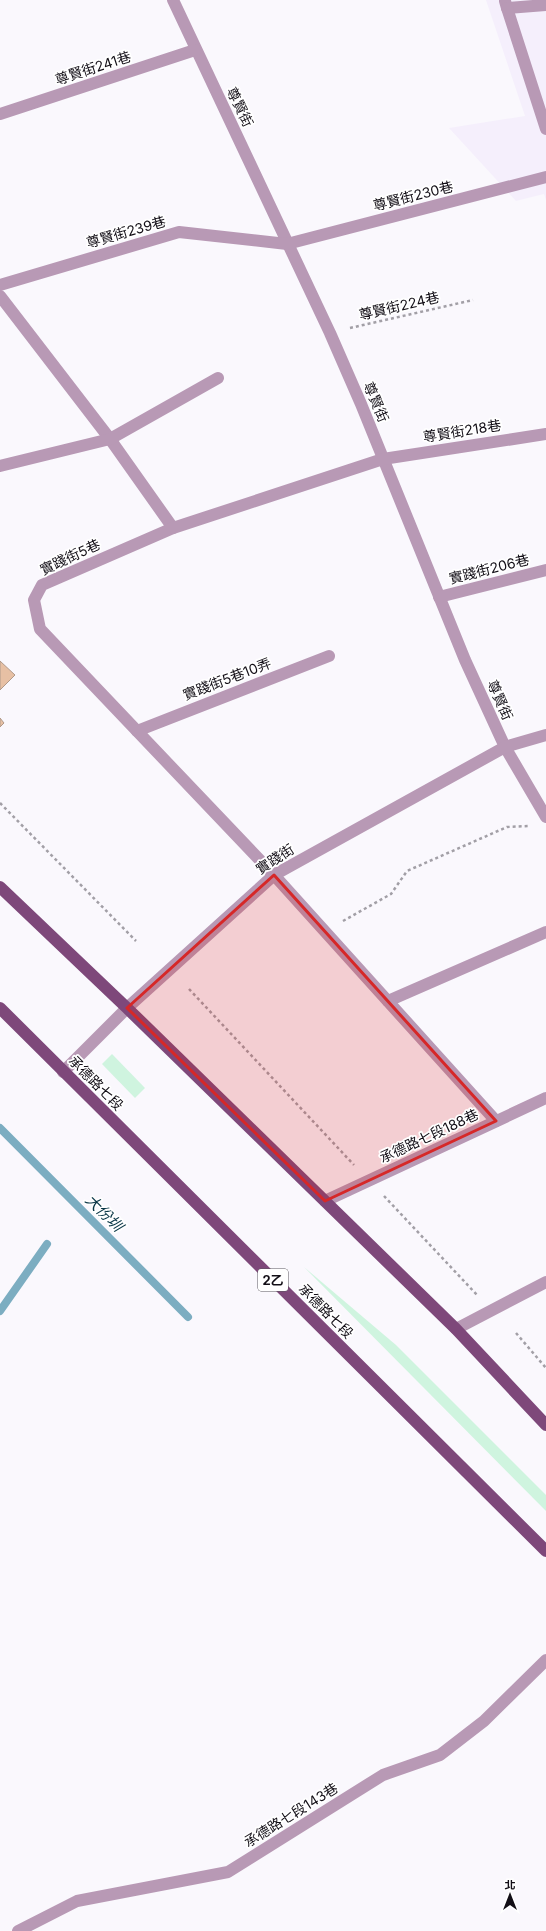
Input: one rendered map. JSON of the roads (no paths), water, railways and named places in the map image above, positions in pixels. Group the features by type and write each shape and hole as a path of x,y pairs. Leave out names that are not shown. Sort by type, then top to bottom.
{"main road":[{"path":"0,887 127,1008 456,1329 546,1425"},
{"name":"承德路七段","path":"0,1008 546,1551"}],"street":[{"name":"尊賢街","path":"173,0 195,50 330,332 465,660 505,747 546,817"},
{"path":"546,5 506,4 546,129"},
{"name":"尊賢街241巷","path":"0,114 195,50"},
{"name":"尊賢街230巷","path":"288,244 546,177"},
{"name":"尊賢街239巷","path":"0,285 179,232 288,244"},
{"path":"0,296 110,439 173,528"},
{"path":"0,466 110,439 218,378"},
{"name":"尊賢街218巷","path":"383,459 546,434"},
{"name":"實踐街5巷","path":"383,459 173,528 42,585 34,600 40,629 274,875 496,1121"},
{"name":"實踐街206巷","path":"440,597 546,570"},
{"name":"實踐街5巷10弄","path":"137,731 329,656"},
{"name":"實踐街","path":"63,1072 127,1008 274,875 505,747 546,735"},
{"path":"388,1001 546,932"},
{"name":"承德路七段188巷","path":"325,1201 546,1098"},
{"path":"456,1329 546,1282"},
{"name":"承德路七段143巷","path":"18,1931 77,1901 228,1872 383,1775 440,1755 484,1721 546,1660"}],"waterway":[{"name":"大份圳","path":"0,1128 188,1317"},
{"path":"0,1311 47,1244"}]}
